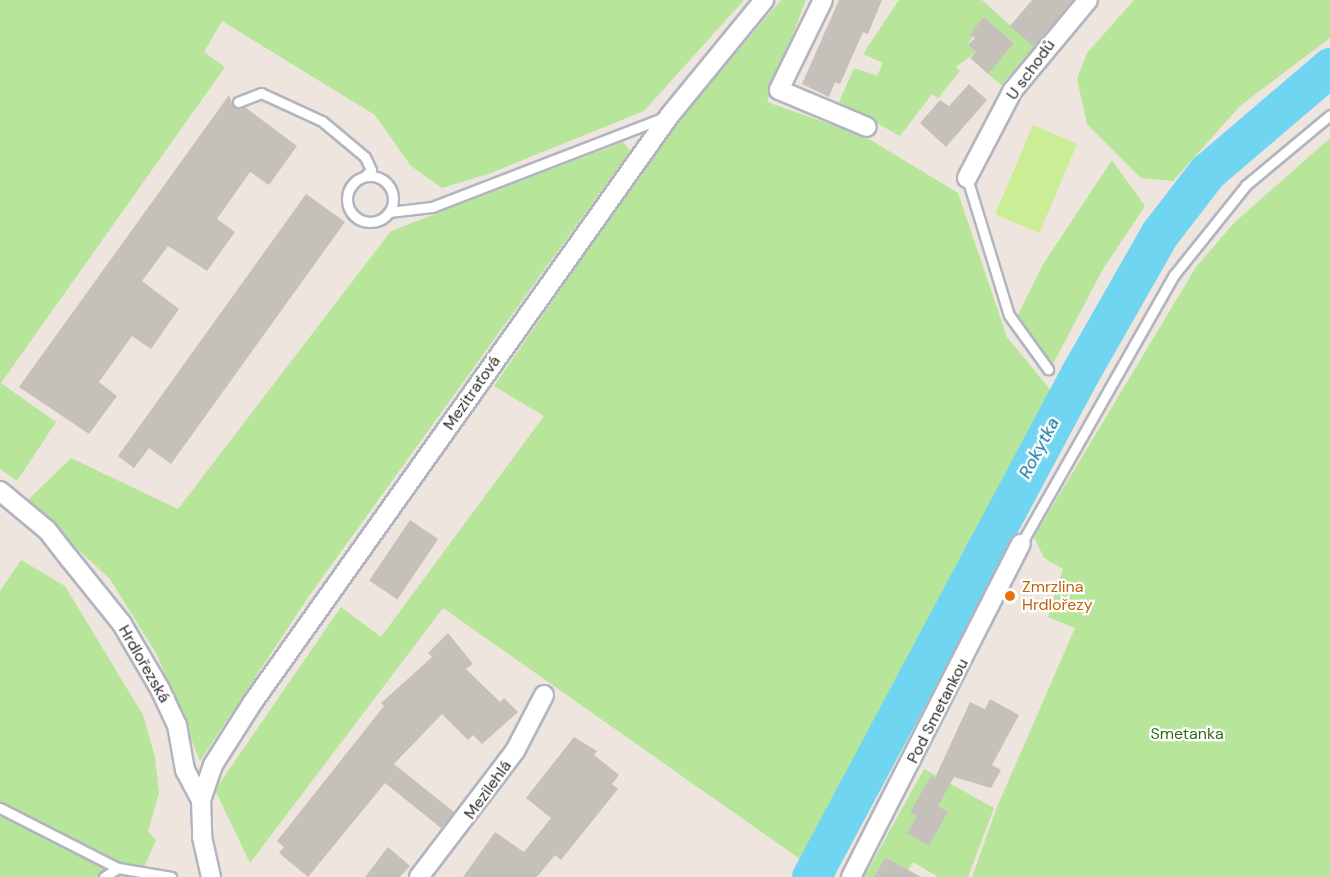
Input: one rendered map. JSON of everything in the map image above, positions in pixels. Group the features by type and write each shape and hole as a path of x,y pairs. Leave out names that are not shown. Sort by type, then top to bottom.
{"street":[{"name":"Mezitraťová","path":"201,800 213,765 253,702 670,115 764,0"},
{"path":"823,0 779,90 867,127"},
{"name":"U schodů","path":"967,178 1013,90 1088,0"},
{"name":"Hrdlořezská","path":"0,491 47,530 122,624 177,725 185,770 201,800 202,837 211,877"},
{"name":"Pod Smetankou","path":"851,877 1021,544"},
{"name":"Mezilehlá","path":"419,877 516,751 544,695"}],"lane":[{"path":"238,102 261,93 322,121 365,157 371,170 348,190 351,212 370,222 389,212 432,207 670,115"},
{"path":"1021,544 1174,275 1246,185 1330,115"},
{"path":"365,176 387,182 393,197 389,212"},
{"path":"967,178 1009,315 1048,369"},
{"path":"0,808 118,868 171,877"},
{"path":"104,877 118,868"}],"green space":[{"path":"0,0 744,0 644,111 491,173 442,188 411,166 375,115 222,21 204,52 225,67 1,383 56,422 17,481 0,469"},
{"path":"781,0 806,0 767,102 864,136 958,193 1007,337 1052,392 800,859 443,608 250,863 215,790 341,607 381,637 544,416 494,386 675,124"},
{"path":"899,0 982,0 1034,47 1001,85 987,73 1014,43 984,17 968,45 976,52 956,67 960,71 938,98 932,94 900,136 839,102 854,68 877,76 883,63 863,54"},
{"path":"1134,0 1330,0 1330,38 1240,106 1173,181 1141,178 1087,124 1077,79 1087,53"},
{"path":"1033,125 1077,144 1039,233 995,214"},
{"name":"Smetanka","path":"1330,138 1330,877 972,877 997,807 1075,628 1048,617 1063,569 1044,558 1034,537 1196,267 1234,223"},
{"path":"623,142 630,151 309,596 200,761 157,655 110,579 26,502 71,458 178,509 391,231"},
{"path":"1112,160 1145,206 1103,269 1053,364 1019,326 1017,317 1042,266"},
{"path":"21,560 65,586 143,715 155,757 159,793 148,831 156,840 140,877 0,877 0,591"},
{"path":"924,769 994,808 968,877 938,877 913,862 908,870 885,857 874,877 864,877","holes":["920,796 948,812 929,846 917,816 910,812"]}],"building":[{"path":"839,0 882,0 868,34 863,32 840,84 835,82 829,97 802,84"},
{"path":"1032,0 1073,0 1034,47 1010,26"},
{"path":"984,17 1014,43 988,74 970,58 976,52 968,45 975,38 970,34"},
{"path":"969,84 987,100 946,147 920,123 940,100 949,106"},
{"path":"229,95 234,108 245,107 297,146 269,185 250,172 217,219 235,232 207,271 168,246 142,281 179,309 151,349 132,336 99,382 117,396 89,434 19,387"},
{"path":"306,194 345,222 171,464 149,448 134,468 118,456"},
{"path":"410,520 438,539 397,600 369,581"},
{"path":"448,633 473,664 466,669 500,702 504,698 518,712 482,744 473,735 468,740 442,714 394,764 454,812 450,818 441,828 385,783 308,877 279,853 284,847 277,841 384,706 381,703 432,657 428,653"},
{"path":"990,699 1019,715 992,765 1001,770 991,788 954,777 938,806 948,812 929,846 907,833 917,816 910,812 931,776 935,778 970,702 985,709"},
{"path":"574,737 597,751 594,755 619,775 612,784 618,789 561,860 555,855 537,877 463,877 495,832 524,852 551,818 526,798"},
{"path":"388,847 410,866 400,877 365,877"},
{"path":"885,857 921,877 874,877"}],"waterway":[{"name":"Rokytka","path":"811,877 1080,373 1160,233 1207,172 1330,67"}],"place":[{"name":"Zmrzlina Hrdlořezy","path":"1010,596"}]}
